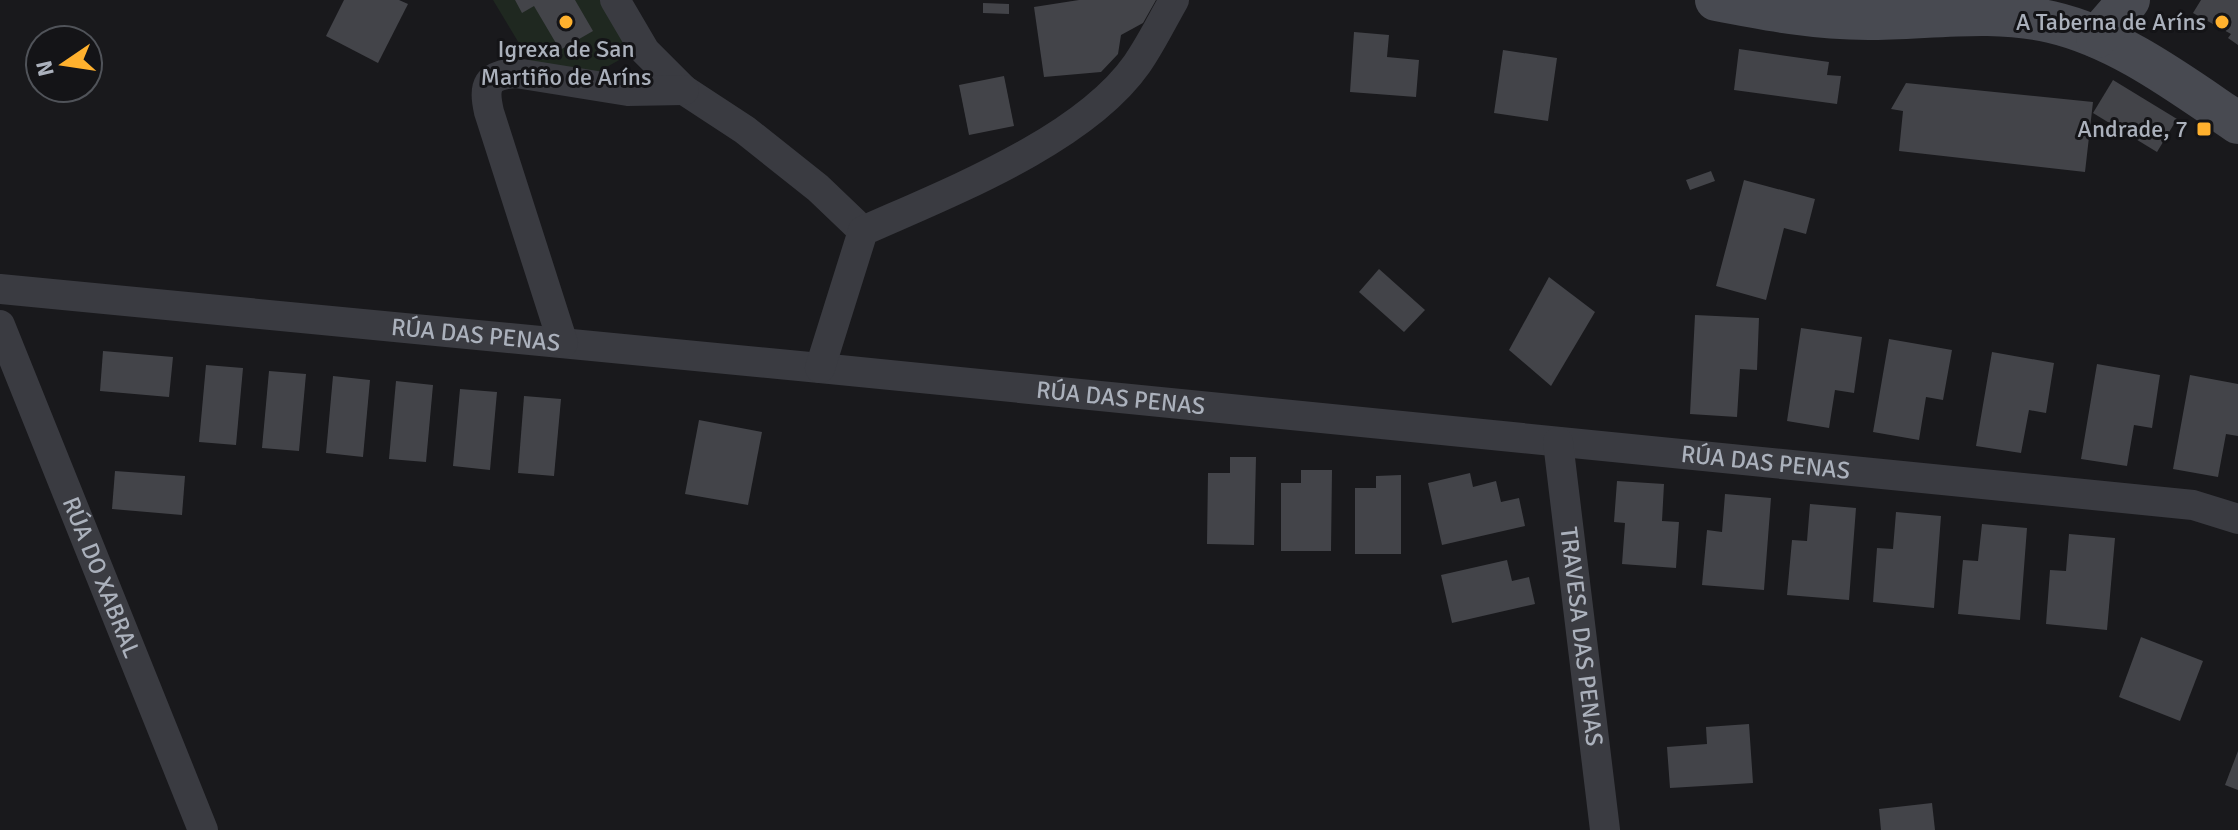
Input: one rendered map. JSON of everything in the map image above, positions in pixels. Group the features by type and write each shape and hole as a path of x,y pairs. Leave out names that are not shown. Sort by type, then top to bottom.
{"street":[{"path":"615,0 645,51 684,90 758,139 818,188 863,231"},
{"path":"820,368 863,231 1006,165 1059,134 1105,98 1136,65 1174,0"},
{"path":"1716,0 1836,19 1950,15 2048,21 2097,37 2158,70 2238,123"},
{"path":"2097,37 2129,0"},
{"path":"563,343 489,112 485,96 489,82 498,74 516,73 628,91 684,90"},
{"name":"RÚA DAS PENAS","path":"0,289 2193,505 2238,519"},
{"name":"RÚA DO XABRAL","path":"0,325 203,830"},
{"name":"TRAVESA DAS PENAS","path":"1558,442 1605,830"}],"shaded area":[{"path":"493,0 601,0 632,53 594,74 534,68"}],"building":[{"path":"344,0 399,0 408,4 378,63 326,36"},
{"name":"Igrexa de San Martiño de Aríns","path":"515,0 575,0 593,31 560,50 534,6 522,13"},
{"path":"1079,0 1156,0 1143,23 1121,35 1118,54 1101,72 1044,77 1034,7"},
{"path":"2201,0 2238,0 2238,45 2228,38 2231,34 2193,13"},
{"path":"983,3 1009,4 1009,14 983,13"},
{"path":"1354,32 1389,35 1387,57 1419,60 1416,97 1350,92"},
{"path":"1739,49 1829,62 1827,75 1841,76 1837,104 1734,90"},
{"path":"1503,50 1557,58 1548,121 1494,113"},
{"path":"1004,76 1014,126 969,135 959,85"},
{"path":"2113,80 2177,119 2157,152 2093,113"},
{"path":"1906,83 2093,102 2085,172 1899,151 1903,111 1891,109"},
{"path":"1711,171 1715,181 1690,190 1686,180"},
{"path":"1744,180 1815,199 1806,234 1784,228 1766,300 1716,286"},
{"path":"1379,269 1425,310 1404,332 1359,292"},
{"path":"1549,277 1595,312 1551,386 1509,350"},
{"path":"1695,315 1759,318 1757,370 1740,369 1737,417 1690,414"},
{"path":"1801,328 1862,337 1854,393 1835,390 1829,428 1787,421"},
{"path":"1889,339 1952,350 1943,400 1926,397 1919,440 1873,432"},
{"path":"103,351 173,357 169,397 100,391"},
{"path":"1992,352 2054,363 2046,413 2029,410 2021,453 1976,446"},
{"path":"2097,364 2160,375 2152,428 2134,425 2127,466 2081,459"},
{"path":"206,365 243,368 236,445 199,442"},
{"path":"269,371 306,374 299,451 262,448"},
{"path":"2190,375 2238,384 2238,436 2226,434 2218,477 2173,469"},
{"path":"333,376 370,380 363,457 326,453"},
{"path":"396,381 433,385 426,462 389,459"},
{"path":"460,389 497,392 490,470 453,466"},
{"path":"524,396 561,399 554,476 518,473"},
{"path":"699,420 762,432 748,505 685,494"},
{"path":"1230,457 1256,457 1254,545 1207,544 1208,473 1230,473"},
{"path":"1301,470 1332,470 1331,551 1281,551 1281,483 1301,483"},
{"path":"115,471 185,476 182,515 112,509"},
{"path":"1470,473 1473,487 1496,481 1501,502 1519,498 1525,526 1442,545 1428,483"},
{"path":"1401,475 1401,554 1355,554 1355,488 1376,488 1376,476"},
{"path":"1617,481 1664,484 1662,521 1679,522 1676,568 1622,564 1625,523 1614,522"},
{"path":"1725,494 1771,498 1764,590 1702,585 1707,530 1722,532"},
{"path":"1810,504 1856,508 1849,600 1787,595 1792,540 1807,541"},
{"path":"1896,512 1941,516 1934,608 1873,602 1877,548 1893,549"},
{"path":"1982,524 2027,528 2020,620 1958,614 1963,560 1978,561"},
{"path":"2069,534 2115,538 2107,630 2046,624 2050,570 2066,571"},
{"path":"1507,560 1512,581 1529,577 1535,604 1452,623 1441,575"},
{"path":"2141,637 2203,661 2180,721 2119,697"},
{"path":"1749,724 1753,783 1670,788 1667,747 1707,744 1706,727"},
{"path":"2238,751 2238,790 2225,785"},
{"path":"1932,803 1935,830 1881,830 1879,809"}],"place":[{"name":"Igrexa de San Martiño de Aríns","path":"566,22"},
{"name":"A Taberna de Aríns","path":"2222,22"},
{"name":"Andrade, 7","path":"2204,129"}]}
